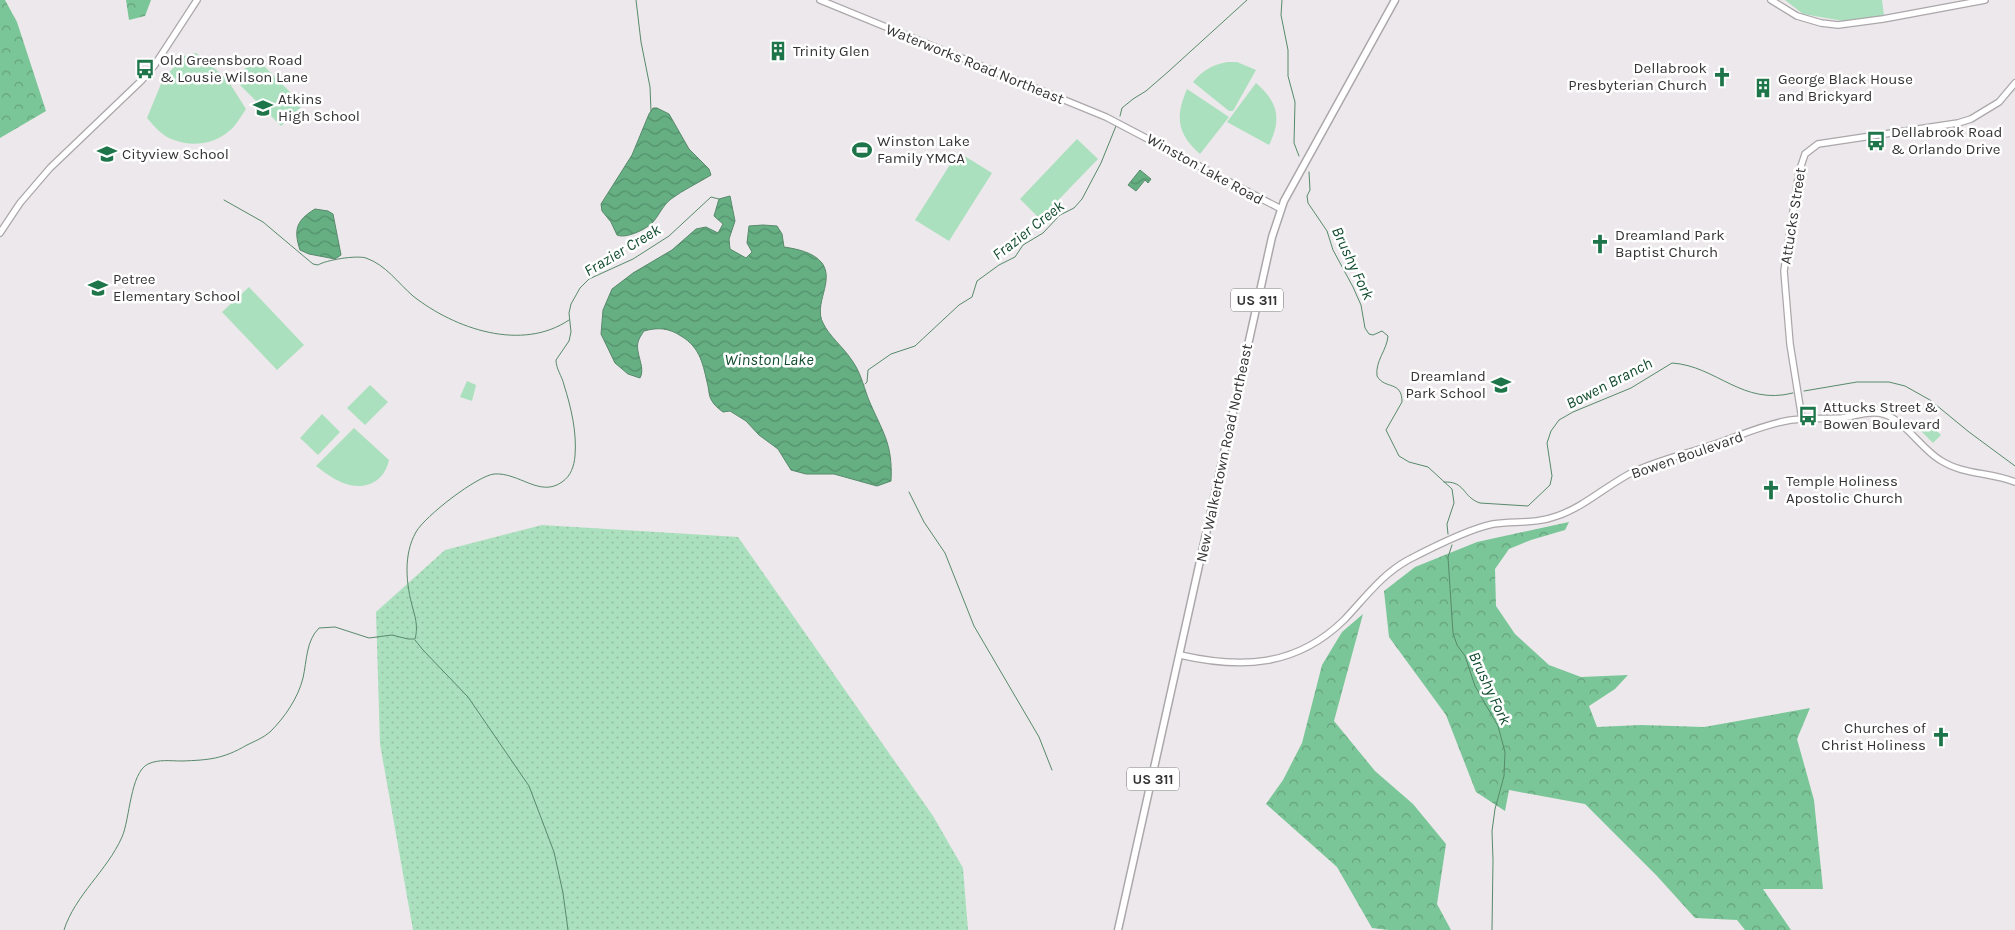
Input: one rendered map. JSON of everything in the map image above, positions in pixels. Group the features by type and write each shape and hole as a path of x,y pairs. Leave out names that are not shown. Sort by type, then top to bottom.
{"main road":[{"name":"New Walkertown Road Northeast","path":"1119,929 1269,248 1282,209 1293,186 1395,0"}],"street":[{"path":"0,233 20,203 50,168 142,80 154,66 198,0"},
{"name":"Waterworks Road Northeast","path":"820,0 1130,128"},
{"path":"1770,0 1787,11 1804,18 1838,25 1883,19 1985,0"},
{"name":"Attucks Street","path":"1802,419 1790,344 1784,271 1798,172 1803,157 1814,146 1824,142 1939,126 1972,119 1999,102 2015,83"},
{"name":"Winston Lake Road","path":"1130,128 1282,209"},
{"name":"Bowen Boulevard","path":"1180,655 1231,664 1258,662 1290,654 1315,642 1336,627 1379,580 1399,565 1419,554 1483,527 1496,524 1540,521 1558,516 1636,471 1776,424 1802,419 1829,419 1871,413 1884,414 1901,424 1924,449 1944,463 1972,473 2015,482"}],"shaded area":[{"path":"1785,0 1882,0 1884,16 1849,22 1803,14"},
{"path":"196,53 227,79 246,109 234,126 223,135 217,139 196,144 181,142 166,136 147,118 163,79 184,56"},
{"path":"256,58 303,105 281,126 234,79"},
{"path":"1227,62 1237,62 1256,70 1233,111 1229,111 1193,82 1208,69"},
{"path":"1256,83 1269,97 1276,111 1276,127 1269,145 1227,122"},
{"path":"1187,89 1229,117 1200,154 1192,147 1180,124 1181,108"},
{"path":"1077,139 1098,159 1040,219 1020,199"},
{"path":"958,152 992,173 949,241 915,220"},
{"path":"249,287 304,345 277,370 222,312"},
{"path":"467,381 476,385 472,401 460,397"},
{"path":"370,385 388,402 365,425 347,408"},
{"path":"322,414 340,432 318,455 300,438"},
{"path":"1926,420 1941,435 1933,443 1918,428"},
{"path":"354,428 389,460 383,474 378,479 372,483 358,486 343,483 316,466"},
{"path":"542,525 738,537 933,816 963,868 968,930 413,930 380,744 376,612 445,550"}],"green space":[{"path":"0,0 5,0 17,22 46,111 0,138"},
{"path":"126,0 151,0 145,16 129,20"},
{"path":"1569,522 1565,530 1509,549 1495,569 1496,606 1515,634 1549,665 1581,677 1628,675 1615,689 1589,706 1597,727 1641,725 1704,727 1810,708 1797,739 1814,800 1823,889 1763,889 1791,930 1745,930 1737,920 1695,918 1657,876 1585,804 1509,790 1505,811 1476,792 1446,715 1389,637 1384,591 1415,567 1477,542"},
{"path":"1363,614 1334,721 1375,771 1413,804 1446,844 1437,904 1451,930 1389,930 1372,928 1337,867 1266,804 1283,780 1302,743 1322,665 1342,632"}],"water":[{"path":"653,108 669,114 689,149 709,169 711,175 671,199 652,223 645,228 630,235 617,235 611,222 602,211 601,204 632,155"},
{"path":"1140,170 1151,179 1148,183 1145,180 1136,191 1128,185"},
{"name":"Winston Lake","path":"730,196 735,221 729,239 730,249 746,258 752,252 747,243 749,226 777,226 782,234 784,247 809,254 822,263 826,277 820,308 823,323 832,337 848,355 859,373 886,438 890,456 891,481 877,486 834,474 806,474 791,470 778,449 759,435 746,421 730,411 723,412 714,404 710,398 703,364 697,352 688,341 672,331 654,329 644,331 637,346 642,370 640,378 628,374 615,363 601,334 603,310 612,289 633,273 672,250 696,229 706,227 718,233 723,224 714,216 719,199"},
{"path":"315,209 328,211 333,214 341,255 335,259 309,254 300,250 297,236 298,226 304,217"}],"waterway":[{"path":"636,0 641,42 650,87 651,111"},
{"name":"Frazier Creek","path":"1120,116 1122,108 1146,91 1247,0"},
{"name":"Brushy Fork","path":"1282,0 1281,15 1288,50 1288,76 1295,102 1294,143 1299,156"},
{"name":"Frazier Creek","path":"865,384 867,382 868,370 891,354 915,346 959,305 972,297 977,281 999,265 1015,257 1023,245 1043,233 1060,215 1074,208 1082,199 1101,163 1116,126"},
{"name":"Brushy Fork","path":"1309,172 1310,190 1307,196 1308,203 1327,231 1333,250 1353,287 1361,305 1365,328 1369,334 1373,335 1382,331 1388,336 1378,365 1377,376 1384,383 1399,391 1402,402 1386,430 1399,456 1409,462 1428,467 1452,489 1454,503 1447,524 1448,534"},
{"name":"Frazier Creek","path":"415,639 416,624 407,580 407,560 412,541 421,525 440,507 464,489 486,476 503,474 537,486 546,487 562,482 572,471 575,456 573,420 556,360 569,341 571,332 569,313 571,304 580,288 589,279 633,259 669,236 711,197 719,199"},
{"path":"224,200 263,222 313,264 318,265 341,258 366,258 380,265 413,296 430,308 468,327 510,335 531,334 551,330 569,320"},
{"name":"Bowen Branch","path":"1444,482 1456,484 1470,497 1480,503 1528,506 1550,485 1552,476 1547,443 1551,431 1559,420 1573,412 1631,388 1672,363 1703,371 1744,390 1759,394 1775,396 1793,393"},
{"name":"Bowen Branch","path":"1804,391 1857,382 1889,382 1905,386 1930,400 2015,466"},
{"path":"909,492 924,522 945,553 974,626 1039,737 1052,770"},
{"name":"Brushy Fork","path":"1452,545 1448,557 1453,633 1457,645 1465,656 1475,686 1498,726 1505,752 1504,776 1495,809 1492,831 1492,930"},
{"name":"Frazier Creek","path":"64,930 69,917 83,894 116,849 125,829 137,777 148,764 160,761 216,758 238,750 265,736 286,714 298,693 303,678 309,645 319,628 335,627 369,638 392,635 414,639"},
{"path":"415,640 468,697 529,786 554,852 563,893 568,930"}],"place":[{"name":"Trinity Glen","path":"778,51"},
{"name":"Old Greensboro Road & Lousie Wilson Lane","path":"145,69"},
{"name":"Dellabrook Presbyterian Church","path":"1722,77"},
{"name":"George Black House and Brickyard","path":"1763,88"},
{"name":"Atkins High School","path":"263,108"},
{"name":"Dellabrook Road & Orlando Drive","path":"1876,141"},
{"name":"Winston Lake Family YMCA","path":"862,150"},
{"name":"Cityview School","path":"107,154"},
{"name":"Dreamland Park Baptist Church","path":"1600,244"},
{"name":"Petree Elementary School","path":"98,288"},
{"name":"Dreamland Park School","path":"1501,385"},
{"name":"Attucks Street & Bowen Boulevard","path":"1808,416"},
{"name":"Temple Holiness Apostolic Church","path":"1771,490"},
{"name":"Churches of Christ Holiness","path":"1941,737"}]}
